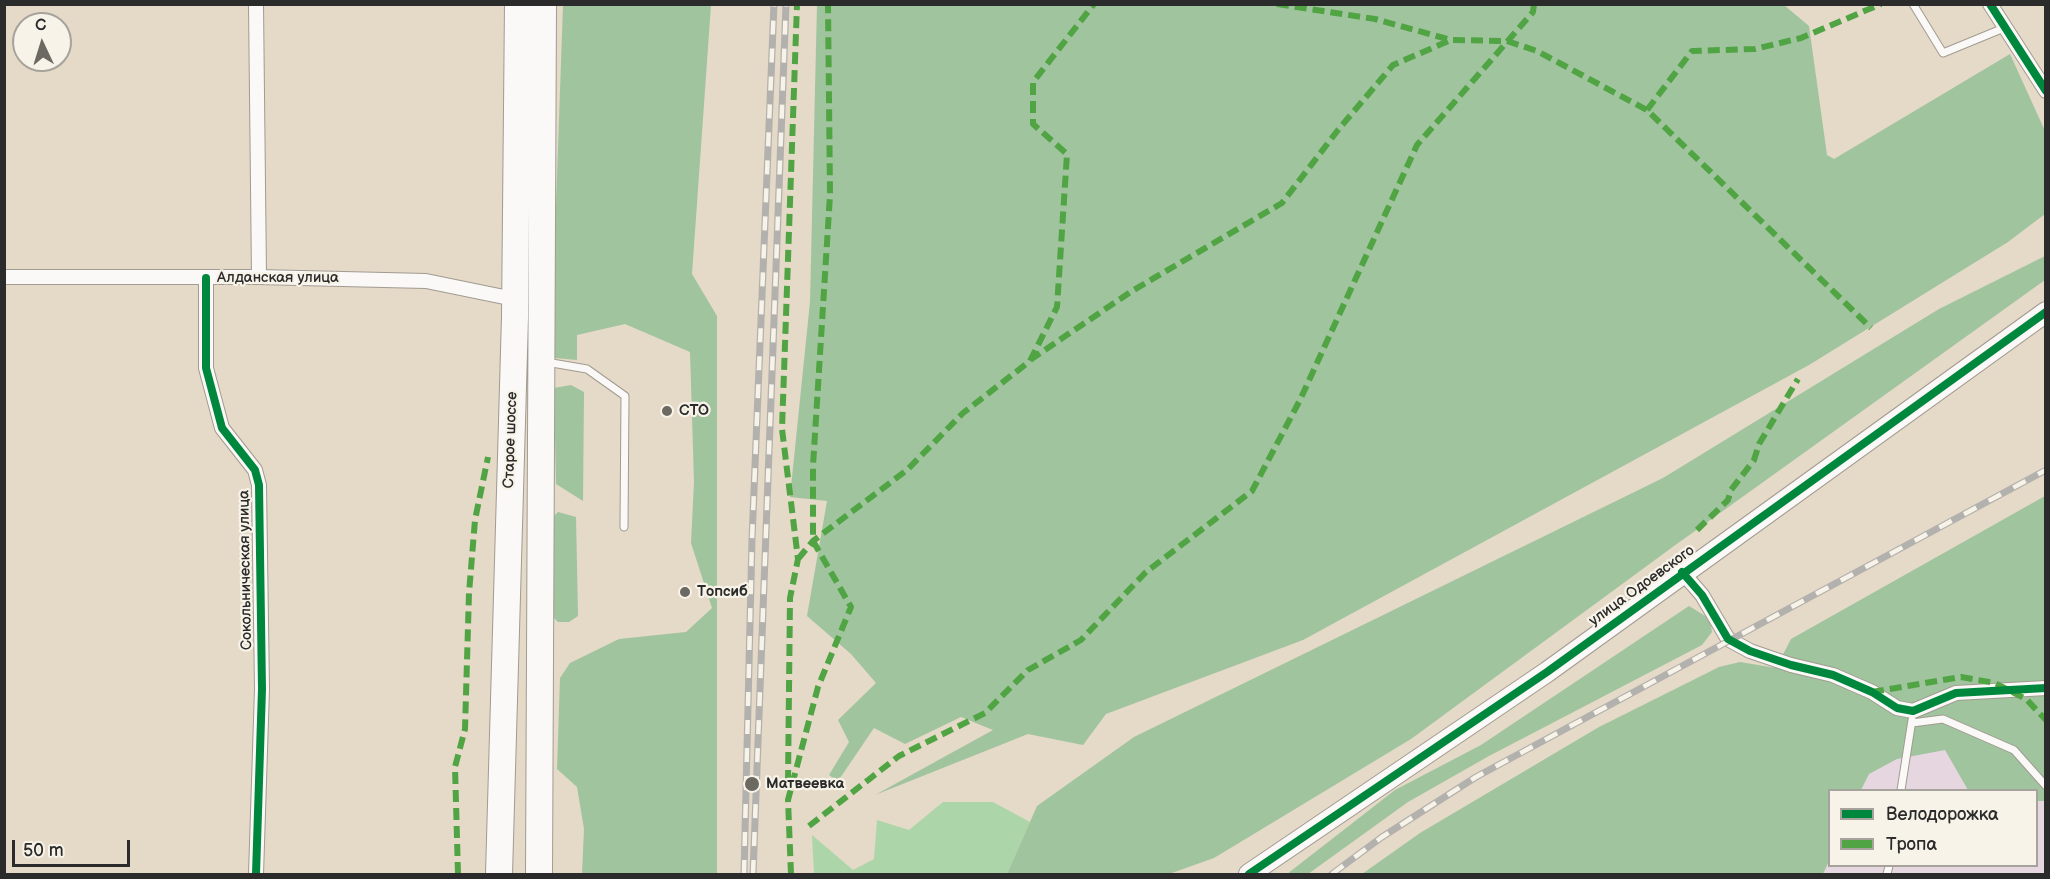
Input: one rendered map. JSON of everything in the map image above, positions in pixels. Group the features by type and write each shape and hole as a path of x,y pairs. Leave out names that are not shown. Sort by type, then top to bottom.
{"highway":[{"name":"Старое шоссе","path":"499,874 514,299 518,4"},
{"name":"Старое шоссе","path":"539,874 543,4"}],"street":[{"path":"256,4 259,277"},
{"path":"1990,4 2046,91"},
{"name":"Алданская улица","path":"4,277 259,277 426,281 514,299"},
{"name":"Сокольническая улица","path":"206,278 206,368 222,428 255,470 259,485 262,689 256,874"},
{"name":"улица Одоевского","path":"1249,874 1547,672 1682,572 2046,312"},
{"path":"1682,572 1702,595 1728,639 1750,651 1791,665 1833,675 1872,692 1913,717 1956,693 2046,688"}],"lane":[{"path":"1913,4 1943,53 2004,28"},
{"path":"540,361 587,369 624,396 624,527"},
{"path":"1901,789 1913,717 1943,719 2014,750 2046,786"}],"shaded area":[{"path":"1893,724 2045,742 2045,874 1798,874 1828,826 1828,867 2038,867 2038,789 1852,789"}],"green space":[{"path":"563,5 711,5 692,274 717,316 717,874 582,874 584,829 577,787 557,769 560,678 570,663 619,639 686,632 712,608 691,543 694,482 690,352 625,324 577,335 577,360 555,358 553,291"},
{"path":"817,5 1784,5 1809,26 1827,155 1834,159 2010,54 2045,131 2045,214 2008,242 1809,365 1303,640 1106,714 1083,745 1028,734 875,795 993,730 961,717 905,744 874,728 838,781 829,775 849,742 838,720 876,683 851,654 807,616 827,501 790,497 810,302"},
{"path":"2045,256 2045,280 1674,546 1411,739 1214,858 1169,874 1007,874 1037,806 1134,737 1663,478 1939,309"},
{"path":"571,385 584,392 583,501 556,484 554,388"},
{"path":"2045,496 2045,801 2038,801 2038,789 1967,789 1945,750 1897,759 1869,774 1862,789 1828,789 1828,863 1823,874 1362,874 1420,833 1599,727 1719,667 1740,662 1776,668 1791,639"},
{"path":"558,512 576,517 578,616 569,622 558,622 553,617 554,516"},
{"path":"1689,606 1710,619 1712,632 1702,645 1489,756 1408,802 1308,874 1287,874 1395,790 1481,745"},
{"path":"943,802 993,802 1030,822 1007,874 814,874 812,835 853,870 874,859 877,820 909,830"}],"railway":[{"path":"744,874 752,539 774,4"},
{"path":"753,874 786,4"},
{"path":"1332,874 1382,837 1476,777 2046,470"}],"marked path":[{"path":"788,782 790,598 798,559 782,429 797,4"},
{"path":"791,874 788,800 818,687 851,607 813,541 813,466 830,195 828,4"},
{"path":"798,559 813,541 907,470 963,413 1030,361 1057,307 1067,154 1033,124 1033,82 1094,4"},
{"path":"1277,4 1375,19 1451,40 1507,41 1537,51 1647,110 1871,328"},
{"path":"809,826 899,756 985,713 1028,670 1081,640 1146,572 1252,491 1300,400 1417,145 1533,12 1534,4"},
{"path":"1647,110 1692,51 1755,49 1801,38 1881,4"},
{"path":"1030,360 1132,291 1282,203 1338,130 1393,65 1451,40"},
{"path":"1697,530 1728,500 1731,490 1754,460 1759,444 1798,379"},
{"path":"458,874 455,767 465,729 469,593 475,520 488,457"},
{"path":"1872,692 1961,677 1995,683 2026,699 2046,720"}],"cycle path":[{"path":"1990,4 2046,91"},
{"path":"206,278 206,368 222,428 255,470 259,485 262,689 256,874"},
{"path":"1249,874 1547,672 2046,312"},
{"path":"1682,572 1702,595 1728,639 1750,651 1791,665 1833,675 1872,692 1897,708 1913,711 1956,693 2046,688"}],"place":[{"name":"СТО","path":"667,411"},
{"name":"Топсиб","path":"685,592"},
{"name":"Матвеевка","path":"752,784"}]}
